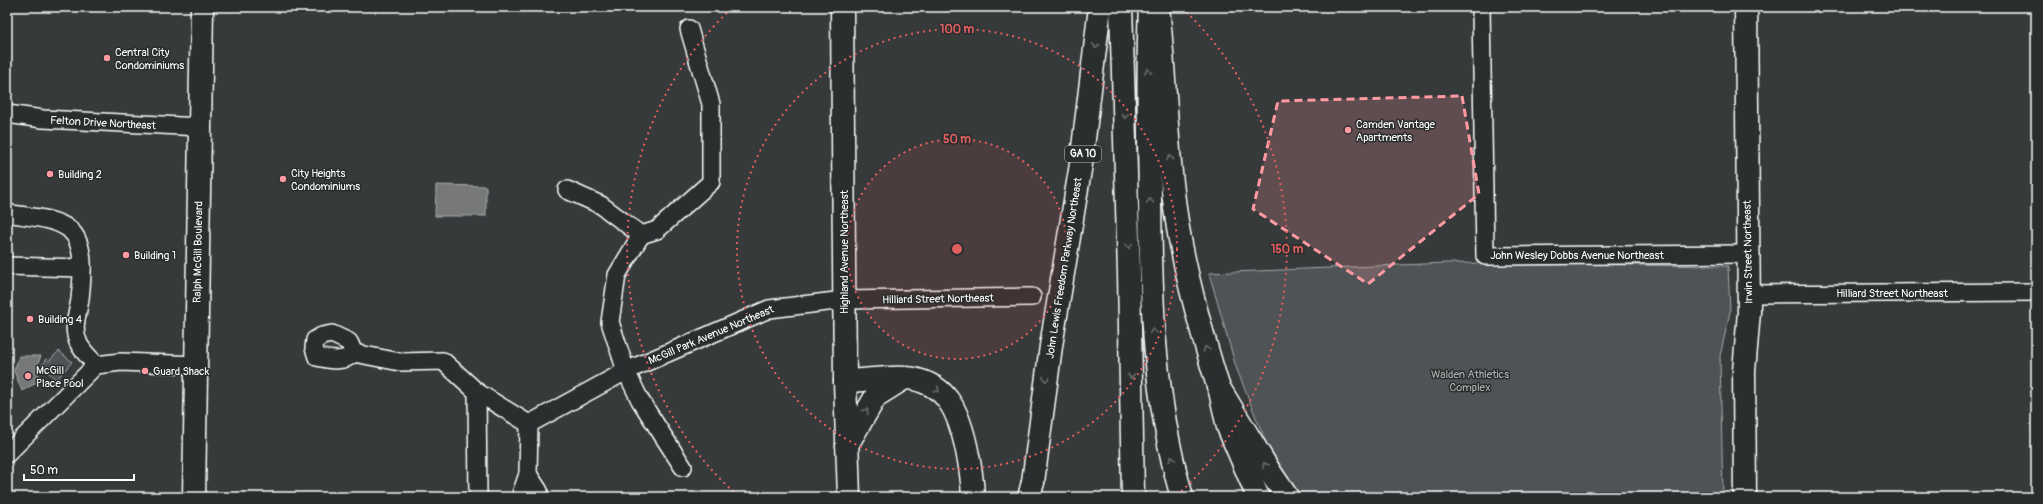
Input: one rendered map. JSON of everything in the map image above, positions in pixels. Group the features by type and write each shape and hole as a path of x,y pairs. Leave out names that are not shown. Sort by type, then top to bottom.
{"main road":[{"name":"Ralph McGill Boulevard","path":"194,497 202,7"},
{"name":"Highland Avenue Northeast","path":"842,7 845,381 849,497"},
{"name":"John Lewis Freedom Parkway Northeast","path":"1032,492 1050,346 1081,164 1100,7"},
{"path":"1121,7 1129,272 1133,497"},
{"path":"1150,7 1148,57 1153,325 1158,381 1165,429 1182,497"},
{"path":"1158,7 1163,55 1166,120 1178,226 1193,303 1218,386 1228,427 1258,497"},
{"name":"Irwin Street Northeast","path":"1745,497 1744,371 1749,324 1746,7"},
{"path":"845,381 906,378 926,382 939,390 951,405 962,432 969,459 973,497"},
{"path":"840,497 848,449 876,396 906,378"},
{"path":"1218,386 1270,472 1287,497"}],"street":[{"name":"John Wesley Dobbs Avenue Northeast","path":"1481,7 1486,256 1748,254"},
{"path":"683,467 640,400 626,371 610,322 617,274 641,235 657,230 711,182 711,104 689,29"},
{"name":"Felton Drive Northeast","path":"7,114 42,119 200,127"},
{"path":"567,190 601,204 641,235"},
{"path":"7,213 55,222 69,230 79,242 82,268 80,300 74,320 79,344 96,365"},
{"path":"7,266 82,268"},
{"name":"Hilliard Street Northeast","path":"1749,294 2036,292"},
{"name":"Hilliard Street Northeast","path":"844,300 1032,297"},
{"name":"McGill Park Avenue Northeast","path":"529,424 626,371 769,309 844,300"},
{"path":"354,353 400,362 443,361 477,392 529,424 528,474 520,497"},
{"path":"7,454 96,365 121,362 197,364"},
{"path":"477,392 478,497"},
{"path":"528,474 539,491 539,497"}],"highlighted area":[{"path":"1462,96 1479,194 1368,284 1253,209 1278,101"}],"green space":[{"name":"Walden Athletics Complex","path":"1447,263 1728,266 1730,312 1720,356 1723,497 1302,497 1267,445 1236,367 1209,273"},
{"path":"59,351 72,362 56,380 41,366 47,359 49,361"}],"shaded area":[{"path":"436,185 486,186 486,216 435,216"},
{"name":"McGill Place Pool","path":"19,356 41,356 36,369 41,380 22,391 14,371"}],"place":[{"name":"Central City Condominiums","path":"107,58"},
{"name":"Camden Vantage Apartments","path":"1348,130"},
{"name":"Building 2","path":"50,174"},
{"name":"City Heights Condominiums","path":"283,179"},
{"name":"Building 1","path":"126,255"},
{"name":"Building 4","path":"30,319"},
{"name":"Guard Shack","path":"145,371"},
{"name":"McGill Place Pool","path":"28,376"}]}
